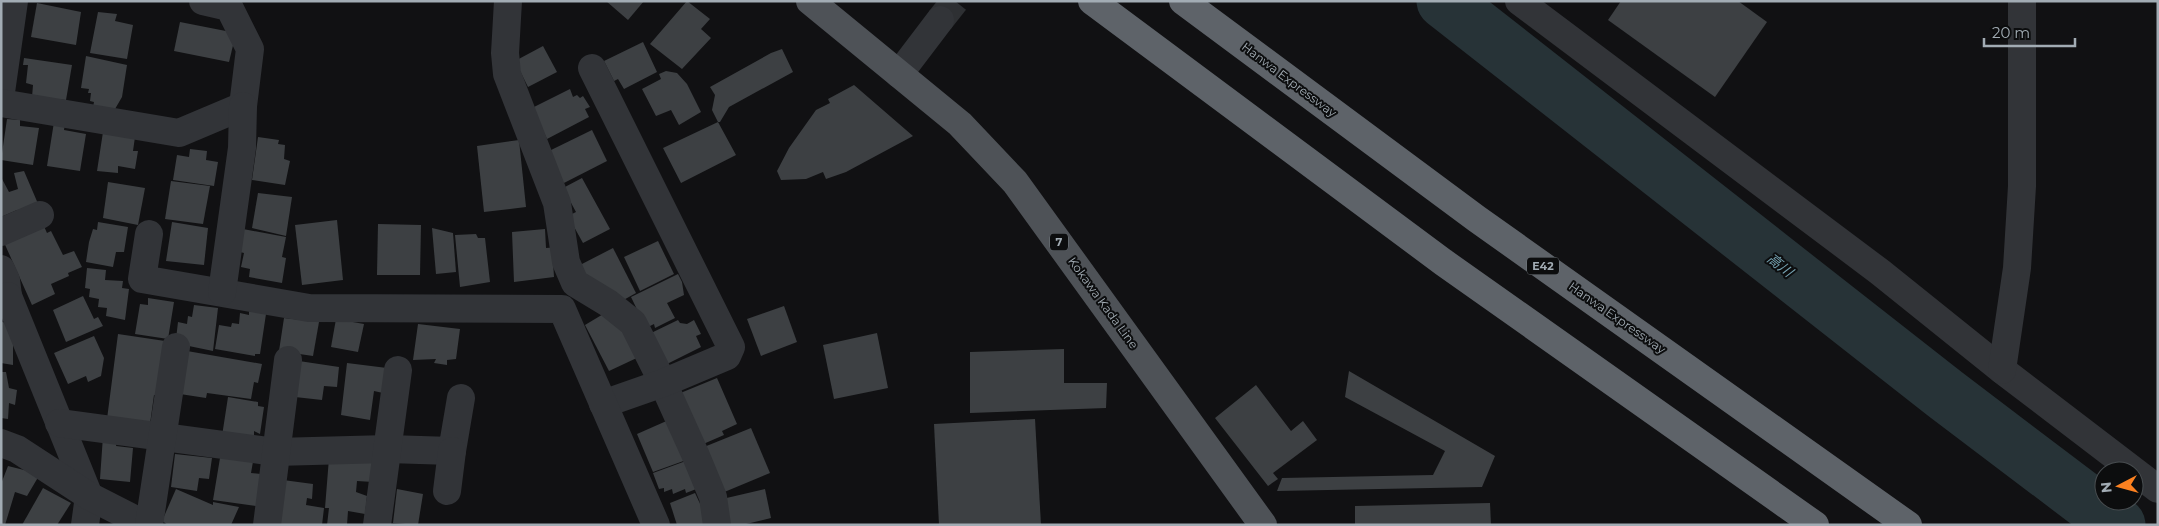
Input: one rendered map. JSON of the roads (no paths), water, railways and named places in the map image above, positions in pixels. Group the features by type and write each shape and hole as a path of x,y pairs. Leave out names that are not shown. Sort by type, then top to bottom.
{"highway":[{"path":"1092,1 1443,262 1814,525"},
{"name":"Hanwa Expressway","path":"1183,1 1476,219 1908,525"}],"main road":[{"name":"Kokawa Kada Line","path":"810,1 960,124 1015,182 1263,525"}],"street":[{"path":"1,92 14,1"},
{"path":"203,1 229,7 250,48 242,106 242,148 222,292"},
{"path":"508,1 505,53 507,74 557,203 566,262 575,283 608,303 633,323 663,383 713,497 717,525"},
{"path":"1519,1 1880,272 2002,370 2158,489"},
{"path":"2002,370 2017,268 2022,186 2022,1"},
{"path":"899,74 940,20"},
{"path":"592,68 731,347 727,356 663,383 603,404"},
{"path":"1,103 179,133 242,106"},
{"path":"1,232 40,215"},
{"path":"149,234 142,279 309,308 562,309 656,525"},
{"path":"1,269 6,280 5,298 89,496 85,525"},
{"path":"1,443 17,449 89,496 148,525 176,346"},
{"path":"267,525 288,360"},
{"path":"377,525 398,370"},
{"path":"447,491 461,398"},
{"path":"59,423 275,452 388,448 452,452"}],"waterway":[{"name":"高川","path":"1444,1 1945,394 2118,525"}],"tunnel":[{"path":"940,20 955,1"}]}
